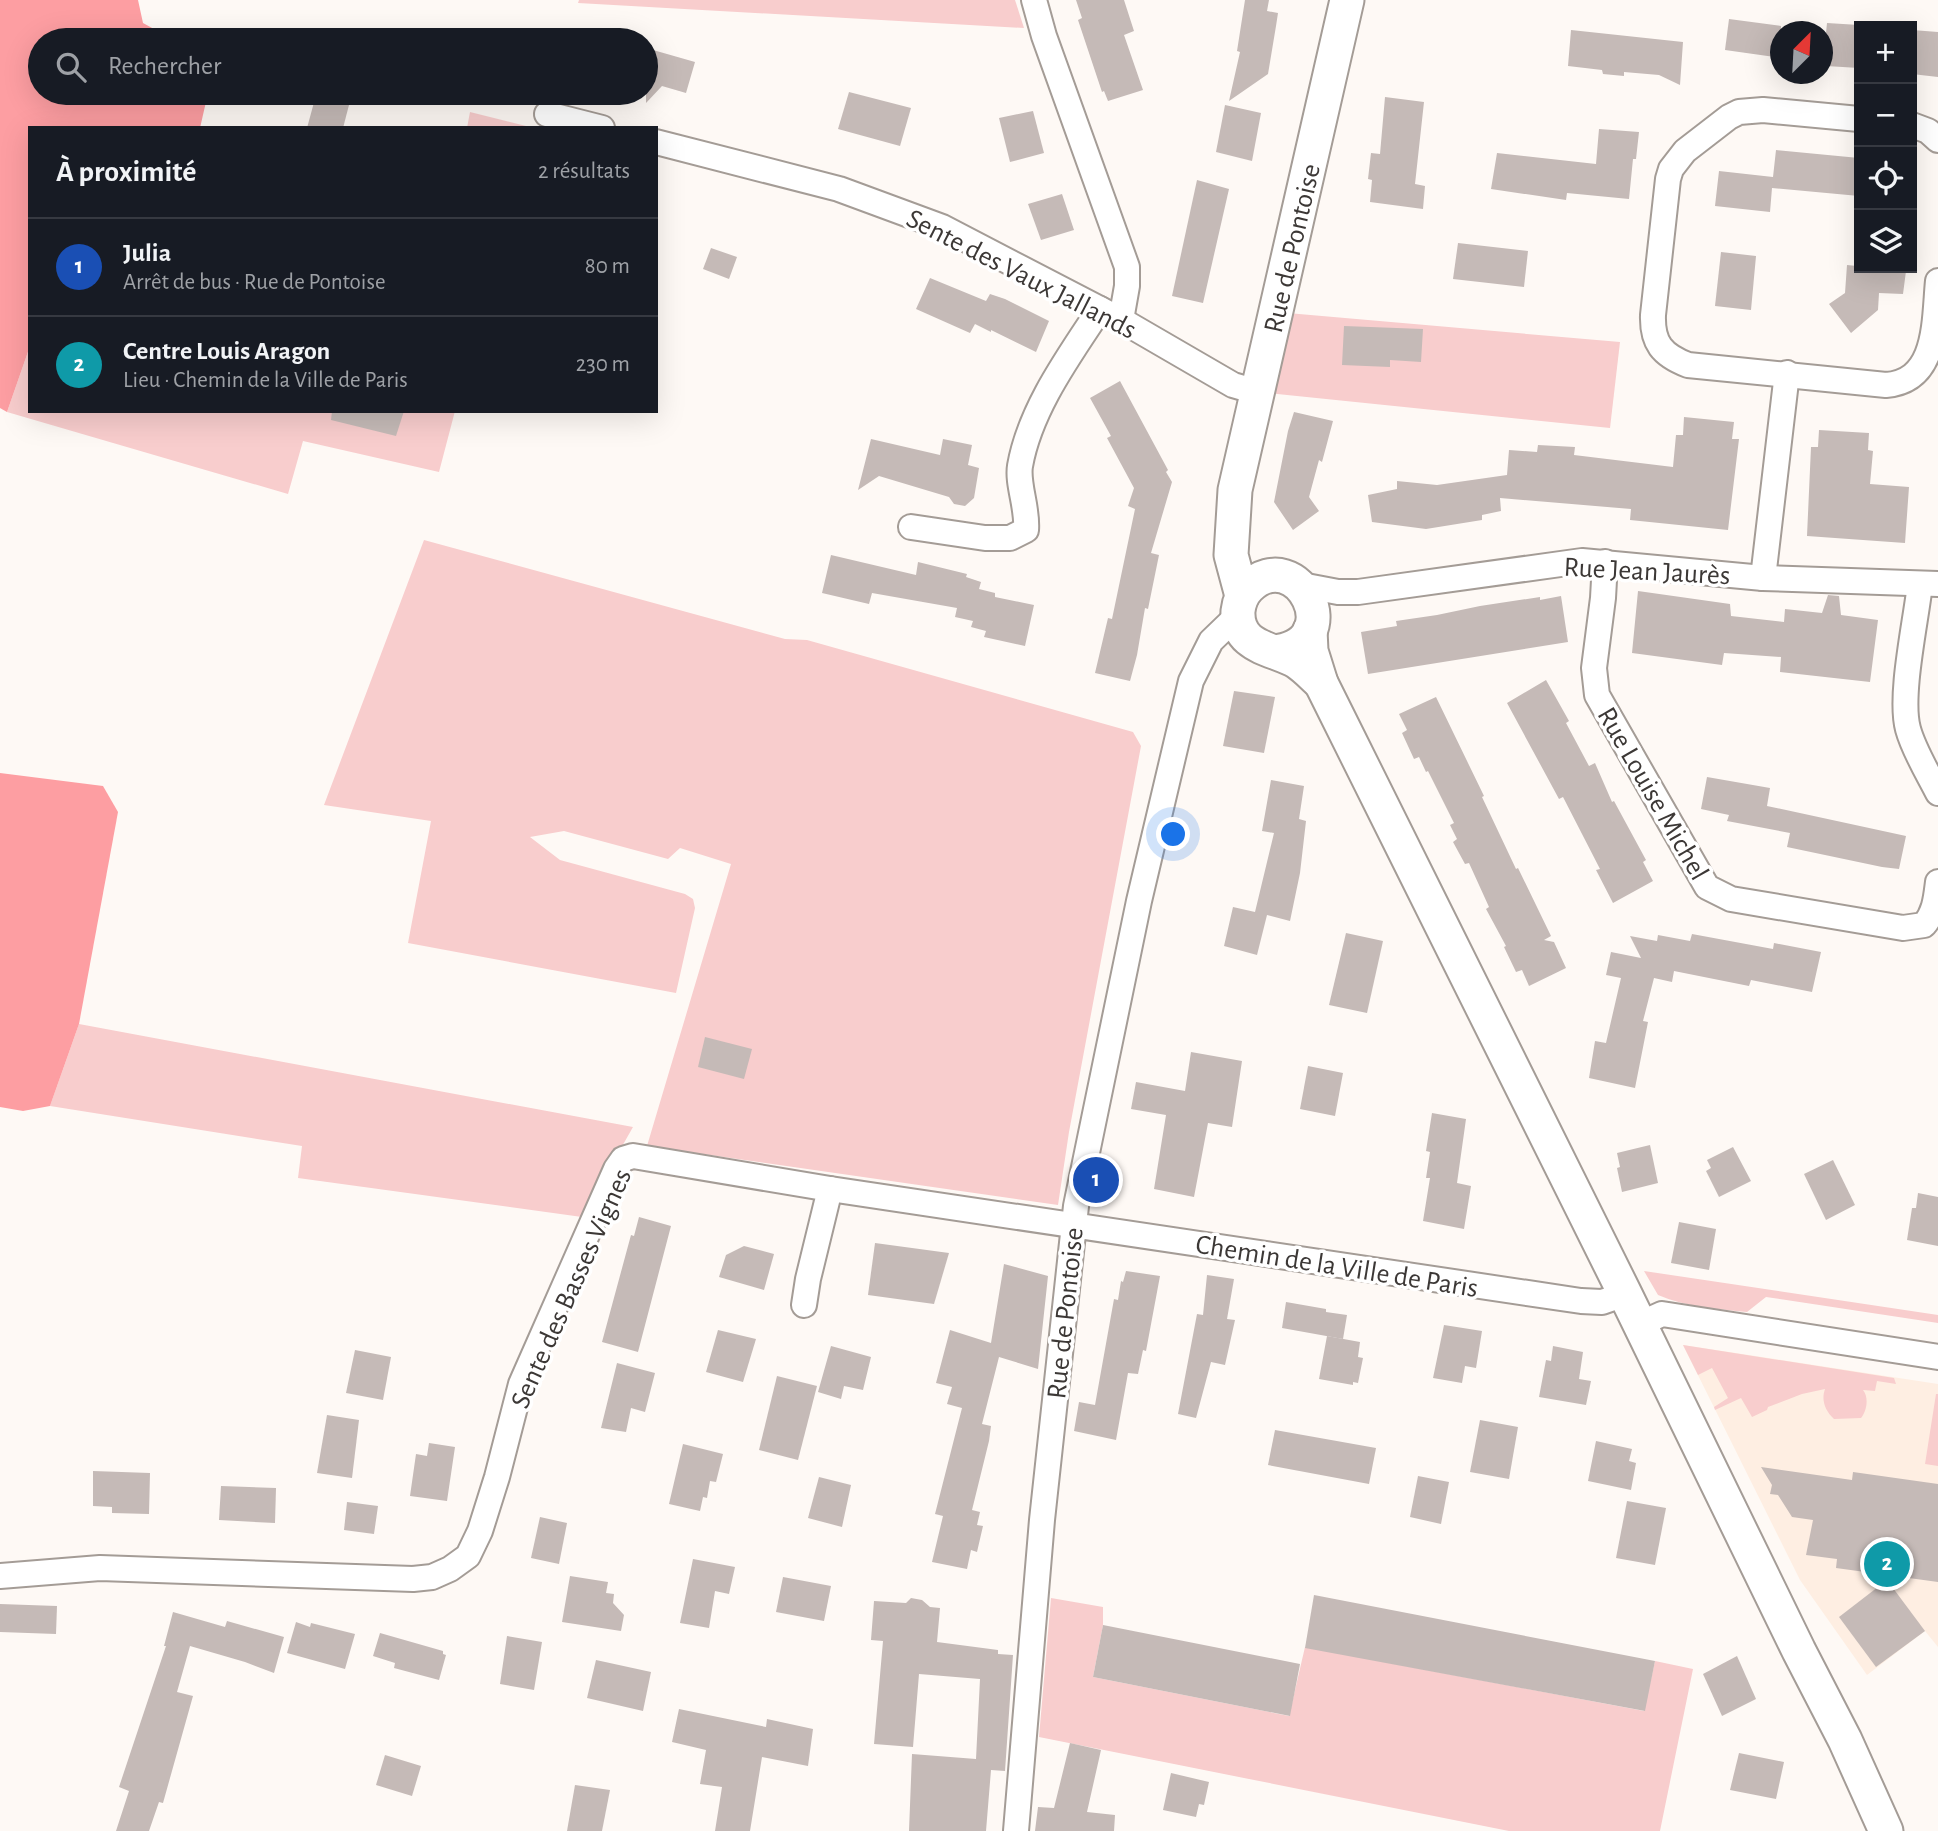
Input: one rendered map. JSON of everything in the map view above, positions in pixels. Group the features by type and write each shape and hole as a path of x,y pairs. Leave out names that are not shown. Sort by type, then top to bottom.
{"main road":[{"name":"Rue de Pontoise","path":"1240,605 1231,555 1234,497 1347,0"},
{"name":"Rue de Pontoise","path":"1234,497 1242,525 1256,554 1264,564 1292,581"},
{"path":"1321,683 1298,663 1264,649 1246,637 1240,626 1240,605 1248,588 1264,578 1292,581 1312,604 1311,651 1321,683 1614,1298 1640,1324 1845,1740 1886,1831"},
{"path":"1264,649 1285,650 1296,646 1312,622"}],"street":[{"path":"911,527 985,538 1010,538 1026,530 1027,516 1019,468 1035,415 1111,314 1127,286 1127,267 1044,36 1034,0"},
{"path":"1854,119 1763,110 1739,112 1685,151 1671,169 1668,179 1652,326 1659,345 1666,354 1688,365 1898,384 1923,367 1931,349 1938,281"},
{"path":"547,114 594,126"},
{"path":"1917,127 1928,131 1938,140"},
{"name":"Sente des Vaux Jallands","path":"658,143 839,189 942,227 1111,314 1233,385 1257,392"},
{"path":"1763,578 1787,373"},
{"name":"Rue Jean Jaurès","path":"1292,581 1338,592 1358,592 1572,562 1605,562 1763,578 1929,584"},
{"name":"Rue Louise Michel","path":"1605,562 1594,668 1597,695 1707,887 1731,899 1903,928 1924,925 1935,907 1938,882"},
{"path":"1929,584 1907,688 1906,719 1915,748 1938,793"},
{"name":"Rue Jean Jaurès","path":"1312,622 1358,592"},
{"name":"Rue de Pontoise","path":"1016,1831 1036,1592 1073,1224 1128,950 1191,681 1211,642 1240,605"},
{"path":"1191,681 1207,663 1223,652 1236,647 1264,649"},
{"name":"Sente des Basses Vignes","path":"0,1576 100,1568 414,1579 432,1577 450,1569 468,1556 480,1531 521,1384 623,1159 634,1156 830,1189 1073,1224"},
{"path":"804,1306 830,1189"},
{"name":"Chemin de la Ville de Paris","path":"1073,1224 1375,1271 1614,1298"},
{"path":"1640,1324 1662,1314 1938,1357"}],"shaded area":[{"path":"0,0 138,0 143,23 152,28 28,28 28,105 205,105 200,126 28,126 28,352 7,412 0,408"},
{"path":"579,0 1015,0 1024,28 578,3"},
{"path":"470,112 526,126 467,126"},
{"path":"1276,312 1620,342 1610,428 1257,392"},
{"path":"28,352 28,413 454,413 439,472 303,441 288,494 7,412"},
{"path":"424,540 785,639 807,640 1133,732 1141,746 1069,1132 1058,1205 647,1146 731,864 680,848 668,859 564,831 530,837 560,860 685,894 693,899 695,908 676,993 408,943 431,821 324,805"},
{"path":"0,773 103,786 118,812 79,1024 50,1106 23,1111 0,1107"},
{"path":"79,1024 633,1127 582,1217 298,1178 302,1146 50,1106"},
{"path":"1644,1271 1938,1315 1938,1323 1766,1297 1747,1312 1702,1307 1658,1295"},
{"path":"1683,1345 1938,1384 1938,1647 1925,1631 1867,1675 1800,1580"},
{"path":"1683,1345 1894,1378 1896,1384 1877,1381 1875,1391 1863,1390 1866,1404 1861,1418 1834,1419 1825,1405 1825,1389 1802,1394 1768,1407 1752,1417 1741,1398 1715,1410 1714,1407 1728,1398 1712,1368 1698,1375"},
{"path":"1938,1394 1938,1466 1925,1464"},
{"path":"1051,1598 1103,1607 1103,1625 1093,1677 1289,1716 1305,1647 1644,1711 1655,1661 1693,1669 1660,1831 1509,1831 1039,1737"}],"building":[{"path":"1076,0 1124,0 1134,31 1124,35 1143,90 1108,101 1104,91 1102,92 1078,20 1082,18"},
{"path":"1245,0 1269,0 1267,11 1278,13 1276,26 1268,74 1229,101 1240,52 1237,51"},
{"path":"1729,19 1770,25 1770,56 1725,50"},
{"path":"1833,23 1854,25 1854,68 1833,66"},
{"path":"1571,30 1683,42 1680,85 1659,75 1624,72 1624,76 1603,74 1602,70 1568,66"},
{"path":"1917,30 1938,32 1938,77 1917,75"},
{"path":"658,51 695,62 686,93 662,86 658,90"},
{"path":"849,92 911,108 900,146 838,129"},
{"path":"1385,97 1424,102 1415,184 1425,186 1423,209 1370,202 1372,180 1368,179 1371,153 1380,154"},
{"path":"313,105 349,105 344,126 308,126"},
{"path":"1225,105 1261,113 1252,161 1216,152"},
{"path":"1033,111 1044,153 1010,162 999,118"},
{"path":"1599,129 1639,132 1629,199 1567,193 1566,200 1491,189 1497,153 1596,164"},
{"path":"1776,150 1854,158 1854,196 1772,188 1770,212 1715,206 1719,171 1773,177"},
{"path":"1197,180 1229,189 1203,303 1172,296"},
{"path":"1062,194 1074,230 1041,240 1028,204"},
{"path":"1458,243 1528,251 1524,287 1453,279"},
{"path":"711,248 737,257 729,279 703,269"},
{"path":"1721,252 1756,256 1751,310 1715,306"},
{"path":"1847,265 1854,266 1854,273 1906,273 1903,294 1879,293 1878,310 1851,333 1829,304 1845,293"},
{"path":"930,278 986,301 990,294 1005,299 1049,321 1036,352 975,324 970,333 916,309"},
{"path":"1344,326 1423,329 1421,362 1390,360 1390,367 1342,365"},
{"path":"1120,381 1172,482 1151,553 1159,555 1130,681 1095,673 1108,618 1112,619 1135,509 1128,506 1134,488 1107,438 1111,436 1090,398"},
{"path":"1294,412 1333,421 1309,497 1319,511 1293,530 1274,502"},
{"path":"332,413 403,413 396,436 331,420"},
{"path":"1684,417 1734,422 1732,439 1739,439 1728,530 1630,520 1631,509 1500,498 1501,511 1482,515 1482,520 1426,529 1372,522 1368,495 1397,489 1397,481 1437,485 1507,475 1509,450 1537,452 1538,445 1575,447 1574,455 1673,467 1676,435 1683,435"},
{"path":"1819,430 1869,433 1868,450 1873,451 1870,484 1909,487 1905,543 1807,536 1811,447 1818,447"},
{"path":"871,439 940,455 943,439 972,445 968,465 979,468 974,498 965,506 954,504 949,497 879,476 858,490"},
{"path":"831,555 916,575 918,562 967,574 966,577 981,582 979,589 995,593 995,597 1034,605 1025,646 984,637 986,631 971,627 973,621 955,617 957,608 872,593 869,604 822,593"},
{"path":"1638,591 1730,604 1731,616 1784,622 1785,609 1822,613 1828,595 1839,596 1841,615 1878,620 1870,682 1780,672 1781,657 1724,653 1722,665 1632,653"},
{"path":"1561,596 1568,642 1368,674 1361,632 1397,626 1396,621 1480,606"},
{"path":"1546,680 1569,721 1566,723 1589,766 1595,763 1612,802 1614,801 1646,860 1643,862 1653,881 1613,903 1596,870 1600,869 1563,797 1559,799 1507,703"},
{"path":"1234,691 1275,697 1264,753 1223,746"},
{"path":"1436,697 1516,869 1518,868 1551,936 1544,940 1554,942 1566,968 1529,986 1522,970 1516,972 1504,947 1506,946 1486,909 1489,907 1469,863 1465,864 1453,842 1457,839 1450,825 1454,823 1428,771 1426,772 1419,757 1414,759 1402,733 1407,730 1399,714"},
{"path":"1707,777 1770,788 1767,806 1906,836 1899,869 1787,847 1790,833 1727,821 1729,815 1701,809"},
{"path":"1271,780 1304,786 1299,819 1306,821 1300,873 1290,921 1267,915 1257,955 1224,946 1233,907 1255,912 1274,833 1262,831"},
{"path":"1346,933 1383,941 1367,1013 1329,1005"},
{"path":"1692,934 1773,949 1774,943 1821,952 1812,992 1751,980 1749,986 1674,971 1672,982 1654,978 1643,1021 1648,1022 1635,1088 1589,1078 1595,1041 1606,1043 1621,978 1606,975 1611,952 1641,958 1630,936 1657,941 1658,935 1690,941"},
{"path":"705,1037 752,1049 744,1079 698,1067"},
{"path":"1191,1052 1242,1061 1232,1127 1208,1123 1194,1197 1154,1189 1166,1115 1131,1109 1136,1082 1185,1091"},
{"path":"1308,1066 1343,1073 1335,1116 1300,1109"},
{"path":"1432,1113 1466,1119 1457,1183 1471,1186 1464,1229 1423,1221 1430,1178 1426,1178 1430,1152 1426,1151"},
{"path":"1650,1145 1658,1183 1622,1192 1617,1153"},
{"path":"1733,1147 1751,1181 1719,1197 1706,1171 1711,1168 1707,1160"},
{"path":"1833,1160 1855,1205 1826,1220 1804,1174"},
{"path":"1918,1193 1938,1197 1938,1246 1907,1240 1912,1208 1916,1208"},
{"path":"639,1217 671,1226 638,1352 602,1342 631,1235 634,1236"},
{"path":"1679,1222 1716,1229 1709,1270 1671,1263"},
{"path":"875,1243 949,1253 934,1304 868,1295"},
{"path":"744,1246 774,1254 764,1290 719,1277 726,1255"},
{"path":"1004,1264 1048,1276 1038,1369 999,1357 982,1424 991,1426 972,1510 980,1512 977,1525 983,1526 977,1552 971,1550 967,1569 932,1562 943,1516 935,1514 962,1408 947,1404 952,1387 936,1383 950,1330 991,1343"},
{"path":"1126,1271 1160,1276 1146,1351 1143,1350 1138,1374 1128,1373 1116,1440 1074,1431 1079,1402 1095,1405 1114,1299 1118,1300 1121,1281 1123,1282"},
{"path":"1207,1275 1234,1279 1227,1319 1235,1320 1225,1365 1211,1362 1196,1418 1178,1414 1197,1314 1203,1315"},
{"path":"1286,1302 1347,1315 1343,1339 1282,1328"},
{"path":"1444,1325 1482,1331 1476,1368 1465,1366 1462,1383 1433,1378"},
{"path":"718,1330 756,1339 743,1382 706,1372"},
{"path":"1327,1336 1360,1342 1358,1357 1363,1358 1358,1383 1353,1382 1353,1385 1319,1379"},
{"path":"831,1346 871,1357 863,1390 844,1386 841,1399 818,1392"},
{"path":"1553,1346 1583,1352 1579,1379 1591,1381 1586,1405 1539,1397 1546,1360 1551,1361"},
{"path":"355,1350 391,1357 383,1400 346,1393"},
{"path":"617,1363 655,1373 645,1412 631,1408 626,1432 601,1428"},
{"path":"777,1376 817,1386 798,1460 759,1450"},
{"path":"327,1415 359,1420 352,1478 317,1473"},
{"path":"1480,1420 1518,1427 1509,1479 1470,1472"},
{"path":"1275,1430 1376,1448 1369,1484 1268,1465"},
{"path":"1596,1441 1632,1449 1629,1461 1636,1463 1631,1490 1588,1481"},
{"path":"429,1443 455,1447 447,1501 410,1496 416,1454 427,1456"},
{"path":"683,1444 723,1454 716,1482 710,1481 707,1498 703,1497 700,1511 669,1504"},
{"path":"1761,1467 1852,1480 1853,1472 1938,1484 1938,1582 1836,1568 1837,1559 1806,1555 1813,1520 1792,1517 1778,1495 1770,1494 1772,1485"},
{"path":"93,1471 150,1473 149,1514 112,1513 112,1507 93,1506"},
{"path":"1418,1476 1449,1482 1441,1524 1410,1517"},
{"path":"819,1477 851,1485 842,1527 808,1518"},
{"path":"221,1486 276,1488 275,1523 219,1520"},
{"path":"1627,1501 1666,1508 1655,1565 1616,1558"},
{"path":"347,1502 378,1506 374,1534 344,1530"},
{"path":"540,1517 567,1523 559,1564 531,1558"},
{"path":"693,1559 735,1567 729,1594 715,1591 709,1628 680,1623"},
{"path":"570,1576 608,1582 606,1593 614,1594 613,1603 624,1615 621,1631 562,1622"},
{"path":"783,1577 831,1586 824,1621 776,1612"},
{"path":"1887,1580 1925,1631 1876,1667 1839,1617"},
{"path":"1314,1595 1655,1661 1645,1711 1305,1648"},
{"path":"911,1598 922,1600 930,1607 940,1608 937,1642 998,1650 998,1654 1013,1655 1005,1771 991,1770 986,1831 909,1831 912,1754 976,1759 980,1679 919,1674 913,1747 874,1744 883,1641 871,1640 874,1601 906,1603"},
{"path":"0,1604 57,1606 56,1634 0,1632"},
{"path":"173,1612 225,1627 227,1621 284,1637 274,1673 190,1646 177,1692 193,1696 163,1803 159,1802 149,1831 116,1831 129,1791 119,1787 166,1646"},
{"path":"296,1622 310,1627 311,1623 355,1634 345,1669 287,1653"},
{"path":"1103,1625 1300,1664 1290,1716 1093,1677"},
{"path":"380,1633 443,1651 446,1655 439,1680 394,1668 395,1663 373,1656"},
{"path":"507,1636 542,1642 534,1690 500,1684"},
{"path":"1737,1656 1756,1699 1722,1716 1703,1674"},
{"path":"596,1660 651,1672 643,1711 587,1698"},
{"path":"679,1709 766,1727 767,1719 813,1729 808,1766 762,1757 750,1831 715,1831 722,1787 700,1784 706,1750 672,1742"},
{"path":"1070,1743 1101,1750 1087,1812 1115,1815 1114,1831 1035,1831 1038,1807 1054,1808"},
{"path":"1739,1753 1784,1762 1776,1799 1730,1790"},
{"path":"385,1755 421,1766 412,1796 376,1785"},
{"path":"1171,1773 1209,1782 1204,1805 1199,1804 1196,1817 1163,1810"},
{"path":"575,1785 610,1790 602,1831 567,1831"}],"place":[{"name":"Julia","path":"1096,1180"},
{"name":"Centre Louis Aragon","path":"1887,1564"}]}
